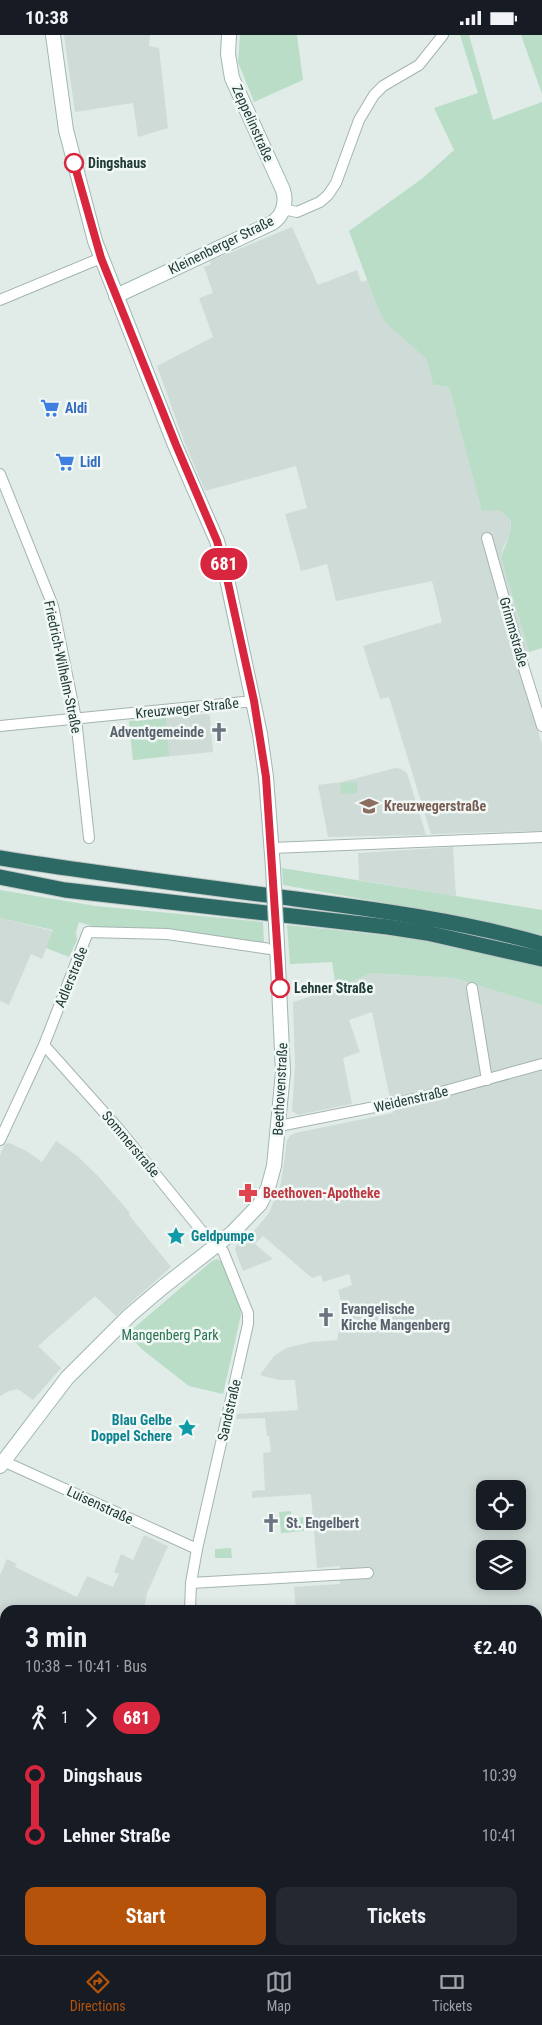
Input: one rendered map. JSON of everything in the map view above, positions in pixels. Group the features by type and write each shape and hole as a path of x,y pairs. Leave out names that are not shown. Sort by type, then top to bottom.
{"highway":[{"path":"2,857 79,870 343,905 453,923 510,935 542,945"},
{"path":"0,877 75,891 427,933 542,959"}],"main road":[{"name":"Beethovenstraße","path":"2,1463 66,1378 130,1315 220,1248 260,1204 268,1188 274,1166 284,1066 272,848 266,777 254,701 226,574 217,541 176,445 101,258 66,130 53,35"},
{"name":"Zeppelinstraße","path":"229,35 228,54 232,78 283,190 285,203 283,209"},
{"name":"Kleinenberger Straße","path":"116,296 272,223 283,209"}],"street":[{"name":"Kleinenberger Straße","path":"283,209 297,212 320,202 328,195 336,183 359,120 374,95 383,87 419,65 443,35"},
{"path":"0,300 101,258"},
{"name":"Friedrich-Wilhelm-Straße","path":"0,474 52,606 76,719 89,838"},
{"name":"Grimmstraße","path":"487,538 542,726"},
{"name":"Kreuzweger Straße","path":"0,726 254,701"},
{"path":"272,848 542,837"},
{"name":"Adlerstraße","path":"0,1140 44,1045 88,932 167,934 277,947"},
{"path":"472,988 488,1080"},
{"name":"Sommerstraße","path":"44,1045 118,1128 200,1229 220,1248"},
{"name":"Weidenstraße","path":"279,1127 420,1098 542,1064"},
{"name":"Sandstraße","path":"190,1605 196,1549 249,1318 245,1302 220,1248"},
{"name":"Luisenstraße","path":"2,1463 196,1549"},
{"path":"191,1583 368,1573"}],"shaded area":[{"path":"64,35 150,35 149,46 159,48 168,128 138,137 133,103 75,112"},
{"path":"292,227 318,285 357,270 361,282 367,280 375,301 428,359 433,385 449,387 482,510 499,510 510,519 511,532 503,548 501,558 529,652 515,656 542,744 542,831 431,834 389,697 380,699 363,646 442,622 432,581 336,601 327,564 301,571 285,514 307,508 296,466 205,491 184,441 157,366 213,337 199,298 213,293 204,267 211,264 210,261"},
{"path":"210,715 213,752 133,760 129,722"},
{"name":"Kreuzwegerstraße","path":"395,768 407,773 426,835 328,837 318,785 342,782"},
{"path":"453,847 456,896 359,880 358,853"},
{"path":"0,918 53,931 42,959 31,954 9,1005 0,1001"},
{"path":"372,973 454,978 542,1005 542,1605 296,1605 294,1587 340,1584 340,1566 317,1568 311,1494 252,1498 252,1491 265,1490 263,1453 271,1452 269,1436 267,1436 265,1418 236,1419 237,1414 298,1410 295,1380 279,1380 260,1375 274,1356 286,1348 311,1342 337,1340 343,1308 338,1290 352,1285 349,1274 323,1282 321,1275 312,1278 263,1236 255,1244 273,1259 243,1271 235,1250 237,1243 255,1230 269,1213 281,1183 287,1140 290,1136 295,1133 393,1113 372,1012 349,1020 360,1052 343,1058 352,1104 298,1115 292,1111 295,1066 293,1002 336,988"},
{"path":"56,1141 76,1155 97,1175 130,1213 129,1215 171,1267 116,1316 95,1296 38,1346 61,1368 33,1400 18,1389 0,1396 0,1155 5,1144 9,1143 25,1150 42,1162"},
{"path":"144,1535 168,1546 147,1593 145,1605 0,1605 0,1575 7,1559 17,1564 15,1567 77,1597 87,1576 113,1587 119,1574 114,1572 121,1554 133,1560"}],"green space":[{"path":"240,35 297,35 303,80 254,102 238,62"},
{"path":"460,35 469,35 493,120 542,102 542,648 529,652 501,558 510,534 510,519 499,510 482,511 449,387 433,385 427,359 385,322 375,301 349,231 423,178 454,150 434,108 478,93"},
{"path":"521,35 542,35 542,94"},
{"path":"166,718 169,756 133,760 129,721"},
{"path":"357,782 357,793 341,794 340,783"},
{"path":"282,868 542,910 542,936 442,913 283,885"},
{"path":"0,890 96,906 263,922 264,943 169,931 98,928 79,922 76,932 77,940 69,957 46,948 53,930 0,918"},
{"path":"287,925 429,940 542,965 542,1005 454,978 372,973 336,988 332,962 290,964"},
{"name":"Mangenberg Park","path":"217,1259 222,1262 239,1300 241,1315 223,1394 189,1386 144,1351 127,1334 212,1261"},
{"path":"291,1511 291,1518 304,1517 304,1531 281,1533 279,1512"},
{"path":"231,1548 232,1558 215,1558 215,1549"}],"bus line":[{"name":"681","path":"74,163 101,258 176,445 217,541 226,574 254,701 266,777 280,988"}],"place":[{"name":"Dingshaus","path":"74,163"},
{"name":"Aldi","path":"50,408"},
{"name":"Lidl","path":"65,462"},
{"name":"Adventgemeinde","path":"219,732"},
{"name":"Kreuzwegerstraße","path":"369,806"},
{"name":"Lehner Straße","path":"280,988"},
{"name":"Beethoven-Apotheke","path":"248,1193"},
{"name":"Geldpumpe","path":"176,1236"},
{"name":"Evangelische Kirche Mangenberg","path":"326,1317"},
{"name":"Blau Gelbe Doppel Schere","path":"187,1428"},
{"name":"St. Engelbert","path":"271,1523"}]}
